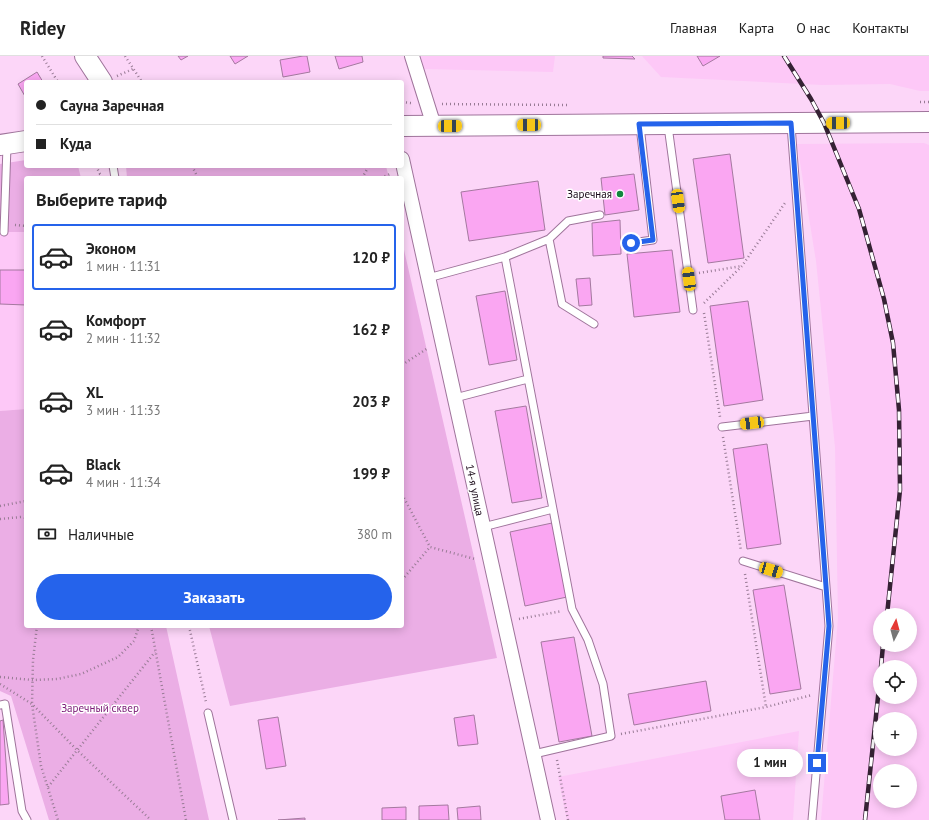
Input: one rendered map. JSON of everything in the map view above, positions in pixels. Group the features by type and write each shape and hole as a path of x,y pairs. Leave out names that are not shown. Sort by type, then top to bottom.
{"main road":[{"path":"85,56 101,80"},
{"path":"404,126 929,122"}],"street":[{"path":"412,56 434,126"},
{"name":"14-я улица","path":"404,168 548,820"}],"lane":[{"path":"791,123 829,626 812,820"},
{"path":"631,243 653,240 639,124"},
{"path":"667,124 693,310"},
{"path":"4,232 11,143"},
{"path":"428,278 505,258 549,239 568,221 600,215"},
{"path":"549,239 562,304 594,324"},
{"path":"505,258 572,609 588,640 603,684 611,736 534,754"},
{"path":"455,398 528,379"},
{"path":"722,427 813,416"},
{"path":"483,527 553,509"},
{"path":"743,561 826,586"},
{"path":"0,705 5,704 22,811 27,820"},
{"path":"208,713 233,820"}],"path":[{"path":"42,56 57,80"},
{"path":"125,56 141,80"},
{"path":"703,303 742,266 796,188"},
{"path":"699,273 742,266"},
{"path":"404,365 434,344"},
{"path":"404,498 430,547 482,561"},
{"path":"0,506 24,501"},
{"path":"0,519 24,518"},
{"path":"404,578 430,547"},
{"path":"504,622 572,609"},
{"path":"37,628 33,660 32,704 40,766 58,820"},
{"path":"0,677 33,680 57,679 81,674 118,658 134,641 138,628"},
{"path":"151,628 186,820"},
{"path":"189,628 208,713"},
{"path":"47,788 155,651"},
{"path":"0,684 32,704 77,750 151,820"},
{"path":"611,736 766,707 823,692"},
{"path":"555,749 568,820"}],"shaded area":[{"path":"421,56 555,56 553,72 424,69"},
{"path":"642,56 929,56 929,91 920,91 890,84 822,85 661,77"},
{"path":"924,143 929,145 929,820 821,820 838,618 835,447 816,261 797,144"},
{"path":"0,232 24,232 24,409 0,411"},
{"path":"799,731 793,820 567,820 558,777"}],"green space":[{"path":"24,160 24,168 78,168 80,176 24,176 24,232 0,232 0,164"},
{"path":"126,168 386,168 388,176 127,176"},
{"path":"404,250 497,658 230,706 210,628 404,628"},
{"name":"Заречный сквер","path":"24,409 24,628 166,628 209,820 49,820 11,696 0,691 0,411"}],"building":[{"path":"178,56 188,56 181,60"},
{"path":"230,56 248,56 235,64"},
{"path":"307,56 310,72 283,77 280,60"},
{"path":"335,56 362,56 363,62 339,69"},
{"path":"603,56 632,56 635,59 603,58"},
{"path":"697,56 720,56 703,66"},
{"path":"37,72 42,80 24,80"},
{"path":"24,80 24,94 18,84"},
{"path":"730,154 744,258 708,263 693,159"},
{"name":"Заречная","path":"634,174 639,210 605,215 601,178"},
{"path":"538,181 545,230 469,241 461,192"},
{"path":"620,220 621,254 593,256 592,223"},
{"path":"672,250 680,312 634,317 627,254"},
{"path":"0,270 24,270 24,305 0,304"},
{"path":"590,278 592,305 579,306 576,279"},
{"path":"505,291 517,360 489,365 476,296"},
{"path":"748,301 763,400 724,406 710,306"},
{"path":"526,406 542,498 512,503 495,411"},
{"path":"767,444 781,544 747,549 733,449"},
{"path":"552,523 567,597 525,606 510,532"},
{"path":"784,585 801,689 770,694 753,590"},
{"path":"574,637 592,736 559,742 541,642"},
{"path":"706,681 711,711 634,725 628,694"},
{"path":"474,715 478,744 458,746 454,718"},
{"path":"278,717 286,766 266,769 258,720"},
{"path":"3,720 9,804 0,805 0,721"},
{"path":"755,790 760,820 725,820 721,796"},
{"path":"448,805 449,820 419,820 419,806"},
{"path":"480,806 481,820 458,820 457,808"},
{"path":"406,807 406,820 382,820 382,808"},
{"path":"305,818 305,820 278,820"}],"railway":[{"path":"784,56 824,123 859,209 884,299 893,343 899,410 900,490 888,608"},
{"path":"882,652 882,660"},
{"path":"865,820 877,704"}],"place":[{"name":"Заречная","path":"620,194"}],"route":[{"path":"631,243 653,240 639,124 791,123 829,626 817,763"}]}
